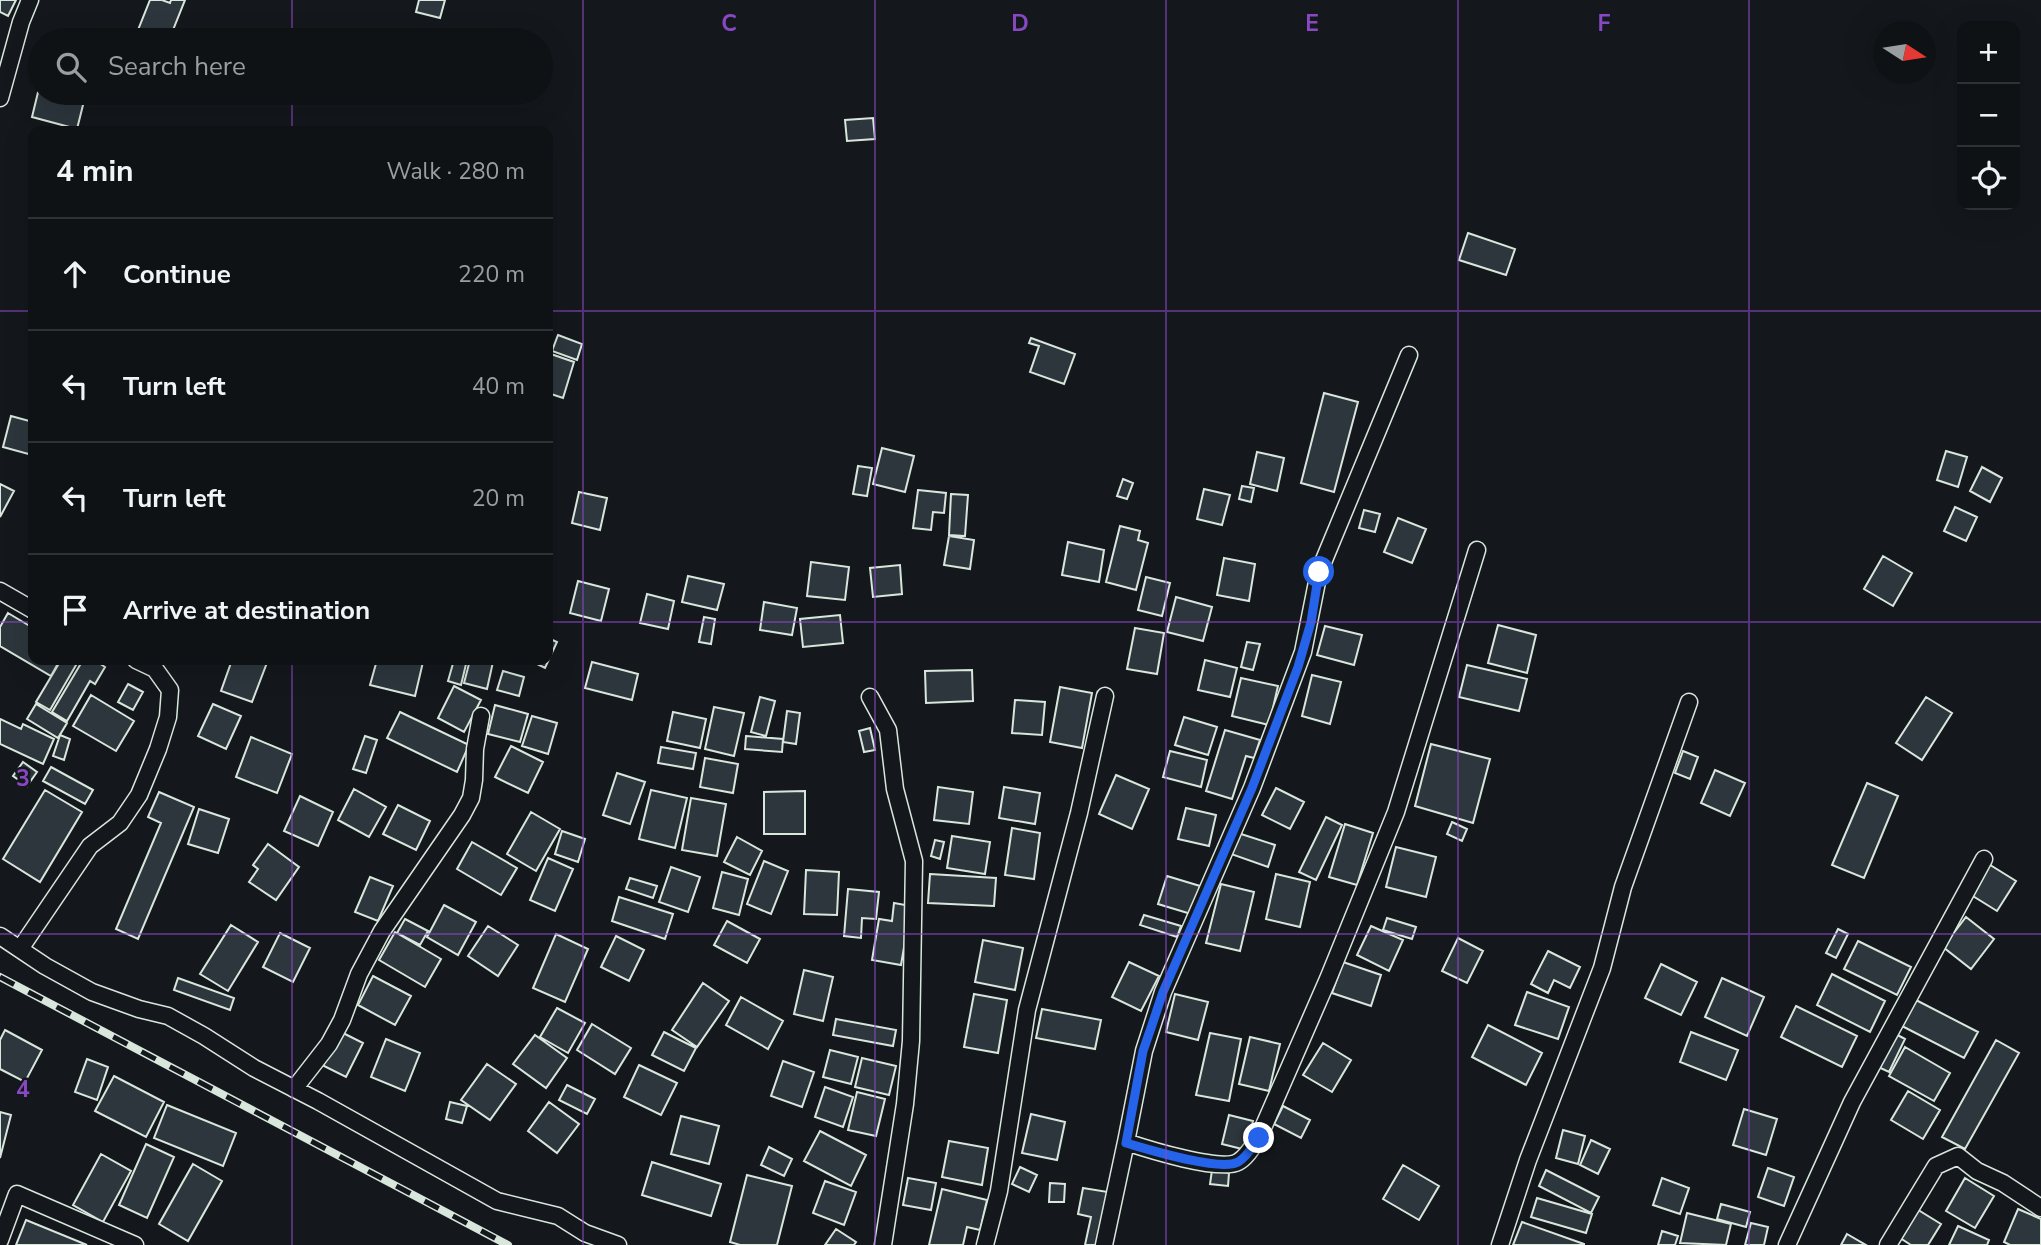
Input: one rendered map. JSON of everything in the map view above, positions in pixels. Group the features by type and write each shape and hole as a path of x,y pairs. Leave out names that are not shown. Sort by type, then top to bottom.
{"street":[{"path":"0,98 21,22 30,0"},
{"path":"1104,1245 1143,1051 1163,992 1252,788 1303,652 1321,565 1409,355"},
{"path":"1126,1143 1183,1158 1227,1165 1237,1163 1259,1138 1396,812 1477,550"},
{"path":"0,592 28,607"},
{"path":"20,949 90,846 120,823 139,794 168,717 170,690 155,669 147,665"},
{"path":"985,1245 999,1191 1027,1010 1079,813 1105,696"},
{"path":"870,697 888,730 895,789 914,861 911,1041 905,1104 883,1245"},
{"path":"1500,1245 1528,1160 1602,968 1623,887 1689,702"},
{"path":"294,1089 329,1044 342,1020 359,974 382,931 471,798 481,716"},
{"path":"1787,1245 1852,1102 1984,859"},
{"path":"0,936 45,966 92,992 168,1016 254,1068 497,1201 558,1216 585,1233 618,1245"},
{"path":"1888,1245 1936,1166 1958,1156 1977,1171 2003,1183 2041,1208"},
{"path":"0,1240 17,1194 135,1245"}],"building":[{"path":"0,0 16,0 8,16 0,12"},
{"path":"150,0 170,3 171,0 185,0 174,28 139,28"},
{"path":"419,0 445,0 440,18 416,12"},
{"path":"35,105 83,105 78,126 66,126 32,117"},
{"path":"873,118 875,139 847,141 845,120"},
{"path":"1468,233 1515,249 1506,275 1459,260"},
{"path":"558,335 582,344 577,360 553,351"},
{"path":"1031,338 1075,354 1064,384 1030,372 1039,346 1029,343"},
{"path":"553,355 574,362 563,398 553,395"},
{"path":"1324,393 1358,402 1334,492 1301,483"},
{"path":"11,416 28,421 28,454 3,447"},
{"path":"882,448 914,456 905,492 873,484"},
{"path":"1946,451 1967,457 1958,487 1937,480"},
{"path":"1257,452 1284,458 1277,491 1250,484"},
{"path":"858,466 872,468 867,496 853,494"},
{"path":"1982,467 2002,478 1990,502 1970,491"},
{"path":"1123,479 1133,483 1127,499 1117,496"},
{"path":"0,484 14,491 0,517"},
{"path":"1242,486 1254,488 1251,502 1239,499"},
{"path":"1204,489 1230,495 1222,525 1197,519"},
{"path":"918,490 946,493 944,513 933,512 931,530 913,528"},
{"path":"579,492 607,498 600,530 572,523"},
{"path":"951,494 968,495 965,536 949,535"},
{"path":"1955,507 1977,517 1966,541 1944,531"},
{"path":"1364,510 1380,514 1375,532 1359,528"},
{"path":"1398,518 1426,529 1412,563 1384,552"},
{"path":"1120,526 1140,531 1138,540 1148,543 1136,590 1106,582"},
{"path":"949,536 974,540 970,569 944,565"},
{"path":"1068,542 1104,550 1099,582 1062,575"},
{"path":"1883,556 1912,573 1893,606 1864,589"},
{"path":"1224,558 1255,564 1249,601 1217,595"},
{"path":"811,562 849,567 845,600 807,596"},
{"path":"900,565 902,594 873,597 870,568"},
{"path":"688,576 724,584 717,610 682,602"},
{"path":"1146,577 1170,583 1162,616 1138,610"},
{"path":"578,581 609,589 601,621 570,613"},
{"path":"647,594 674,601 668,629 640,623"},
{"path":"1176,597 1212,607 1203,641 1167,632"},
{"path":"764,602 797,608 792,635 760,630"},
{"path":"8,613 28,625 28,662 0,646 0,627"},
{"path":"840,615 843,643 803,647 800,619"},
{"path":"704,617 715,619 711,644 699,642"},
{"path":"1498,625 1536,635 1527,673 1488,663"},
{"path":"1325,626 1362,635 1354,665 1317,655"},
{"path":"1135,628 1164,633 1157,674 1127,669"},
{"path":"1247,642 1260,644 1253,670 1241,667"},
{"path":"1205,660 1237,668 1230,697 1198,690"},
{"path":"592,662 638,674 632,700 585,688"},
{"path":"32,665 57,665 51,676"},
{"path":"58,665 76,665 50,710 36,702"},
{"path":"80,665 105,667 95,684 90,681 67,721 52,712"},
{"path":"230,665 266,665 252,702 221,691"},
{"path":"376,665 422,665 415,696 370,685"},
{"path":"453,665 466,665 461,685 448,681"},
{"path":"469,665 492,665 487,689 464,683"},
{"path":"1467,665 1527,679 1519,711 1459,697"},
{"path":"972,670 973,701 926,703 925,671"},
{"path":"503,671 524,677 519,696 497,690"},
{"path":"1312,675 1341,682 1330,724 1302,716"},
{"path":"1241,678 1278,686 1269,725 1232,716"},
{"path":"128,684 143,692 133,710 118,702"},
{"path":"454,686 481,700 464,732 438,718"},
{"path":"1060,687 1092,693 1082,748 1050,742"},
{"path":"91,695 134,721 116,751 73,726"},
{"path":"760,697 775,701 766,736 751,732"},
{"path":"1926,697 1952,713 1922,760 1896,743"},
{"path":"1015,700 1045,702 1042,735 1012,733"},
{"path":"36,704 67,723 58,738 27,719"},
{"path":"213,704 241,716 226,749 198,736"},
{"path":"495,705 528,714 520,742 488,734"},
{"path":"714,707 744,713 734,756 705,749"},
{"path":"787,711 800,713 796,744 783,742"},
{"path":"400,712 469,745 457,772 387,738"},
{"path":"673,712 706,719 700,748 667,741"},
{"path":"532,716 557,723 548,754 522,746"},
{"path":"1184,717 1217,727 1208,755 1175,745"},
{"path":"0,719 21,729 23,724 54,739 43,764 0,744"},
{"path":"870,728 875,750 864,752 859,731"},
{"path":"1225,730 1260,740 1254,758 1246,756 1232,799 1206,791"},
{"path":"60,735 70,739 64,760 53,756"},
{"path":"365,736 377,740 366,773 353,769"},
{"path":"746,736 783,739 782,752 745,749"},
{"path":"251,737 292,754 277,793 236,777"},
{"path":"1431,744 1490,759 1473,823 1415,806"},
{"path":"511,746 543,762 528,793 495,777"},
{"path":"661,747 696,753 693,769 658,763"},
{"path":"1170,751 1207,760 1201,787 1163,777"},
{"path":"1683,751 1698,757 1690,779 1675,773"},
{"path":"705,758 738,764 733,793 700,787"},
{"path":"23,762 37,772 27,786 13,776"},
{"path":"51,767 93,790 85,804 43,781"},
{"path":"1715,770 1745,783 1730,816 1701,803"},
{"path":"617,773 645,782 630,824 603,815"},
{"path":"1116,775 1149,789 1132,829 1099,814"},
{"path":"1867,783 1898,796 1864,878 1832,865"},
{"path":"938,787 973,792 969,824 934,820"},
{"path":"1004,787 1040,793 1035,824 999,818"},
{"path":"1276,788 1304,802 1290,829 1262,815"},
{"path":"354,789 386,807 369,837 338,820"},
{"path":"45,790 82,812 40,882 3,859"},
{"path":"651,790 687,798 675,848 639,839"},
{"path":"805,791 805,834 764,834 764,792"},
{"path":"159,792 194,807 138,939 116,929 161,823 148,817"},
{"path":"300,796 333,812 318,846 284,831"},
{"path":"691,798 726,804 717,856 682,850"},
{"path":"398,805 430,821 416,850 383,834"},
{"path":"1186,808 1216,815 1209,846 1178,839"},
{"path":"199,809 229,819 218,853 188,844"},
{"path":"531,812 560,829 536,871 507,854"},
{"path":"1326,817 1342,825 1316,880 1299,872"},
{"path":"1452,822 1467,829 1462,841 1447,834"},
{"path":"1345,824 1373,833 1357,885 1329,877"},
{"path":"1012,828 1040,833 1034,879 1005,875"},
{"path":"562,831 585,839 578,862 555,854"},
{"path":"1238,833 1275,845 1268,867 1231,854"},
{"path":"952,836 990,842 985,874 947,868"},
{"path":"737,837 762,851 750,875 724,862"},
{"path":"935,840 944,842 940,859 931,856"},
{"path":"472,842 517,868 501,895 457,869"},
{"path":"268,844 299,867 276,900 249,882 258,869 253,865"},
{"path":"1396,847 1436,857 1426,897 1386,887"},
{"path":"548,858 573,869 555,911 530,900"},
{"path":"764,861 788,871 771,914 747,904"},
{"path":"1987,863 2016,881 1997,911 1968,893"},
{"path":"671,867 700,877 688,912 659,902"},
{"path":"806,870 839,872 837,915 804,914"},
{"path":"722,872 748,879 739,915 713,908"},
{"path":"930,874 996,878 994,906 928,903"},
{"path":"1276,874 1310,882 1300,927 1266,919"},
{"path":"1167,876 1200,886 1191,914 1158,904"},
{"path":"370,877 393,886 378,921 355,912"},
{"path":"630,878 657,886 653,898 626,889"},
{"path":"1221,884 1254,892 1240,951 1206,943"},
{"path":"848,889 879,892 876,919 862,918 861,938 844,936"},
{"path":"619,897 673,914 665,939 612,921"},
{"path":"894,903 911,906 901,965 872,960 879,919 892,921"},
{"path":"444,905 476,922 458,955 427,937"},
{"path":"1144,915 1181,926 1177,937 1140,925"},
{"path":"1966,917 1994,939 1971,969 1943,947"},
{"path":"1387,918 1416,927 1412,939 1383,930"},
{"path":"405,919 428,931 420,945 397,933"},
{"path":"727,921 760,939 747,963 714,945"},
{"path":"231,925 258,942 228,991 200,974"},
{"path":"488,926 518,945 498,976 468,956"},
{"path":"1371,926 1403,940 1389,971 1357,955"},
{"path":"1838,929 1848,934 1836,958 1826,953"},
{"path":"395,932 441,959 425,987 379,960"},
{"path":"280,933 310,948 293,982 263,967"},
{"path":"556,934 588,949 565,1002 533,988"},
{"path":"616,936 644,950 629,981 601,967"},
{"path":"1458,938 1483,951 1467,983 1442,971"},
{"path":"983,940 1023,948 1015,990 975,982"},
{"path":"1858,941 1911,967 1897,995 1844,969"},
{"path":"1548,951 1580,967 1570,988 1554,980 1548,993 1531,984"},
{"path":"1129,962 1159,976 1141,1011 1112,997"},
{"path":"1343,962 1381,975 1371,1006 1332,993"},
{"path":"1661,964 1697,982 1681,1015 1645,998"},
{"path":"804,970 833,977 823,1021 794,1014"},
{"path":"1832,974 1885,1001 1870,1032 1817,1005"},
{"path":"373,976 411,996 395,1025 358,1005"},
{"path":"178,978 234,998 230,1010 174,990"},
{"path":"1722,978 1764,997 1747,1036 1705,1017"},
{"path":"703,983 729,1001 697,1047 672,1030"},
{"path":"1527,992 1569,1007 1558,1039 1515,1025"},
{"path":"974,994 1007,1000 998,1053 964,1047"},
{"path":"1175,994 1208,1002 1198,1040 1166,1032"},
{"path":"741,997 783,1021 768,1049 726,1025"},
{"path":"1914,999 1978,1032 1964,1058 1900,1025"},
{"path":"1796,1006 1857,1036 1842,1067 1781,1037"},
{"path":"557,1008 585,1023 568,1053 540,1037"},
{"path":"1042,1009 1101,1020 1095,1049 1036,1038"},
{"path":"836,1019 896,1030 893,1046 833,1035"},
{"path":"592,1024 631,1048 615,1074 577,1050"},
{"path":"1488,1025 1542,1053 1526,1085 1472,1057"},
{"path":"5,1030 42,1050 25,1082 0,1069 0,1040"},
{"path":"337,1030 363,1043 346,1077 320,1064"},
{"path":"664,1032 696,1048 684,1071 652,1055"},
{"path":"1691,1032 1738,1050 1726,1080 1680,1062"},
{"path":"1892,1032 1905,1039 1889,1072 1876,1066"},
{"path":"1210,1033 1241,1039 1229,1101 1196,1095"},
{"path":"535,1035 567,1058 546,1088 513,1064"},
{"path":"1250,1037 1280,1044 1269,1091 1239,1084"},
{"path":"386,1039 420,1053 405,1091 371,1077"},
{"path":"1996,1040 2019,1053 1965,1149 1942,1137"},
{"path":"1323,1043 1351,1060 1332,1092 1303,1075"},
{"path":"1905,1047 1950,1073 1934,1101 1889,1076"},
{"path":"830,1050 858,1057 851,1084 823,1077"},
{"path":"862,1058 896,1066 889,1095 855,1087"},
{"path":"87,1059 108,1067 97,1100 75,1092"},
{"path":"783,1061 814,1072 802,1107 771,1096"},
{"path":"487,1064 516,1084 490,1120 461,1100"},
{"path":"639,1065 677,1083 661,1115 624,1097"},
{"path":"114,1076 164,1102 146,1137 95,1111"},
{"path":"567,1085 595,1099 587,1114 559,1100"},
{"path":"825,1087 853,1097 843,1127 815,1117"},
{"path":"1908,1091 1940,1110 1923,1139 1891,1120"},
{"path":"857,1092 885,1099 876,1136 848,1130"},
{"path":"450,1102 467,1106 462,1123 446,1119"},
{"path":"549,1102 579,1124 557,1153 528,1131"},
{"path":"167,1105 236,1133 223,1166 154,1138"},
{"path":"1283,1106 1310,1120 1301,1138 1274,1124"},
{"path":"1744,1109 1777,1119 1766,1155 1733,1145"},
{"path":"0,1112 11,1115 0,1158"},
{"path":"1031,1114 1065,1122 1057,1160 1022,1153"},
{"path":"1229,1115 1253,1121 1246,1150 1222,1144"},
{"path":"681,1116 719,1126 709,1164 671,1154"},
{"path":"1563,1130 1585,1136 1578,1164 1556,1158"},
{"path":"820,1131 866,1155 851,1186 804,1161"},
{"path":"1591,1140 1610,1149 1598,1174 1580,1165"},
{"path":"949,1141 988,1148 982,1185 942,1177"},
{"path":"146,1144 174,1157 147,1218 119,1205"},
{"path":"769,1147 792,1159 784,1176 761,1165"},
{"path":"101,1154 131,1171 103,1222 73,1205"},
{"path":"652,1162 721,1184 711,1216 642,1195"},
{"path":"193,1164 222,1181 188,1241 159,1224"},
{"path":"1403,1165 1439,1186 1419,1220 1383,1199"},
{"path":"1020,1167 1037,1175 1029,1192 1012,1184"},
{"path":"1768,1168 1794,1177 1784,1206 1758,1197"},
{"path":"1212,1170 1229,1173 1228,1186 1210,1184"},
{"path":"1546,1170 1599,1197 1591,1213 1539,1186"},
{"path":"747,1175 792,1186 777,1245 740,1245 730,1242"},
{"path":"908,1178 936,1183 931,1210 903,1205"},
{"path":"1662,1178 1689,1188 1680,1214 1653,1205"},
{"path":"1965,1178 1994,1196 1975,1228 1946,1211"},
{"path":"825,1181 856,1192 844,1225 813,1213"},
{"path":"1050,1183 1065,1184 1064,1202 1049,1202"},
{"path":"1083,1188 1108,1192 1098,1245 1085,1245 1091,1217 1078,1214"},
{"path":"942,1189 987,1200 980,1230 967,1227 963,1245 929,1245"},
{"path":"1537,1198 1592,1214 1586,1233 1531,1217"},
{"path":"1721,1204 1750,1212 1746,1227 1717,1219"},
{"path":"1915,1208 1941,1224 1928,1245 1911,1245 1897,1236"},
{"path":"2018,1209 2041,1219 2041,1245 2010,1245 2004,1242"},
{"path":"1687,1213 1731,1224 1726,1245 1680,1243"},
{"path":"26,1220 87,1245 16,1245"},
{"path":"1522,1222 1584,1244 1584,1245 1513,1245"},
{"path":"1751,1223 1768,1227 1764,1245 1745,1245"},
{"path":"1958,1226 1989,1240 1987,1245 1949,1245"},
{"path":"836,1229 856,1242 854,1245 825,1245"},
{"path":"1662,1231 1678,1236 1675,1245 1658,1245"},
{"path":"1847,1234 1866,1245 1841,1245"}],"railway":[{"path":"0,977 508,1245"}],"route":[{"path":"1259,1138 1237,1163 1227,1165 1183,1158 1126,1143 1143,1051 1163,992 1252,788 1298,667 1311,622 1319,572"}]}
